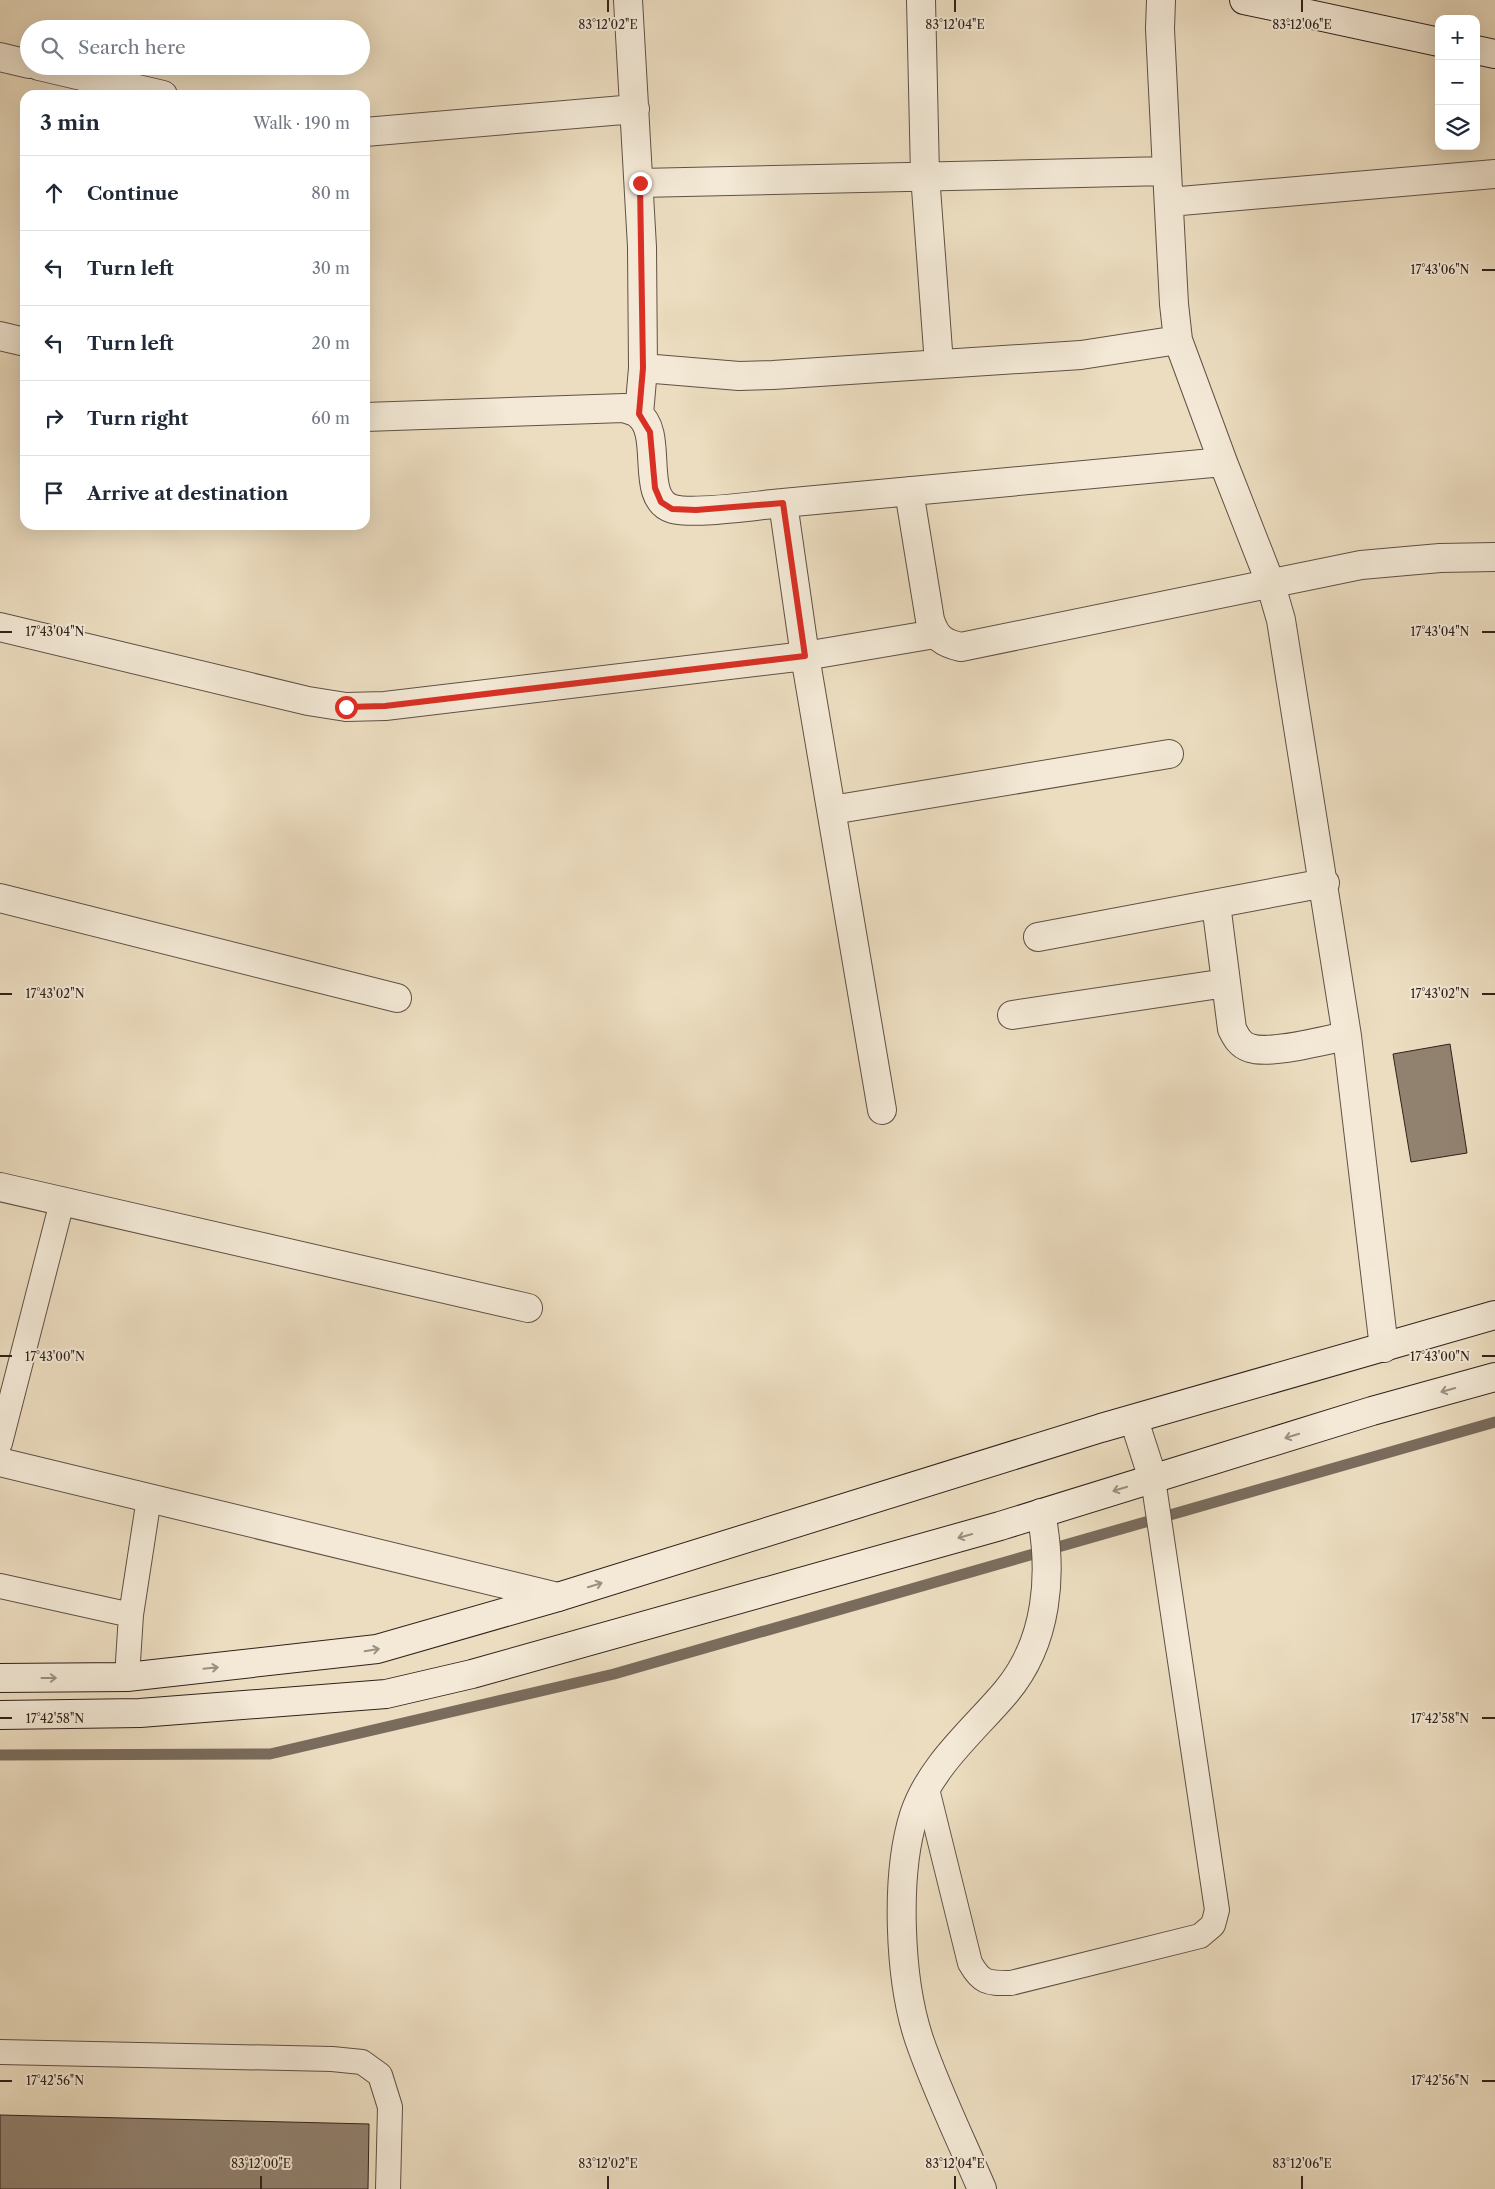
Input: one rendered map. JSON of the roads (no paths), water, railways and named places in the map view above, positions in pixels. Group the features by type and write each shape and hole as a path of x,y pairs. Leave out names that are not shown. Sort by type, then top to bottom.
{"street":[{"path":"628,0 640,183 643,368 639,414 650,432 655,488 661,502 672,509 696,510 1223,462"},
{"path":"921,0 925,175 939,364"},
{"path":"1161,0 1160,29 1167,171 1174,304 1178,340 1270,582 1288,654 1347,1036 1384,1348"},
{"path":"1244,0 1435,41"},
{"path":"1480,51 1495,54"},
{"path":"0,57 20,62"},
{"path":"77,75 141,90"},
{"path":"370,132 635,109"},
{"path":"640,183 925,175 1167,171"},
{"path":"1169,202 1495,174"},
{"path":"0,336 20,341"},
{"path":"643,368 739,376 1082,355 1178,340"},
{"path":"370,417 624,408 639,414"},
{"path":"909,491 930,620 935,634 944,643 962,647 1270,582 1361,565 1440,558 1495,557"},
{"path":"783,503 805,656 882,1110"},
{"path":"0,627 308,702 346,707 385,706 805,656 935,634"},
{"path":"832,810 1169,754"},
{"path":"1038,938 1324,883"},
{"path":"0,898 397,998"},
{"path":"1216,904 1232,1029 1238,1042 1250,1048 1269,1050 1347,1036"},
{"path":"1012,1015 1226,983"},
{"path":"0,1187 528,1308"},
{"path":"0,1678 127,1678 377,1650 558,1597 1134,1420 1495,1315"},
{"path":"0,1715 140,1713 386,1694 472,1674 1043,1523 1156,1501 1495,1377"},
{"path":"1134,1420 1156,1501"},
{"path":"0,1462 558,1597"},
{"path":"982,2189 919,2039 906,1983 902,1884 905,1856 915,1814 927,1789 949,1755 1007,1691 1027,1661 1036,1638 1045,1606 1048,1563 1043,1523"}],"lane":[{"path":"0,1443 62,1202"},
{"path":"127,1678 131,1615 149,1498"},
{"path":"927,1789 970,1963 978,1977 992,1983 1011,1983 1200,1936 1213,1925 1217,1910 1156,1501"},
{"path":"0,1586 131,1615"},
{"path":"0,2052 332,2059 362,2062 380,2074 390,2106 388,2189"}],"waterway":[{"path":"0,1755 270,1754 614,1674 1495,1422"}]}
